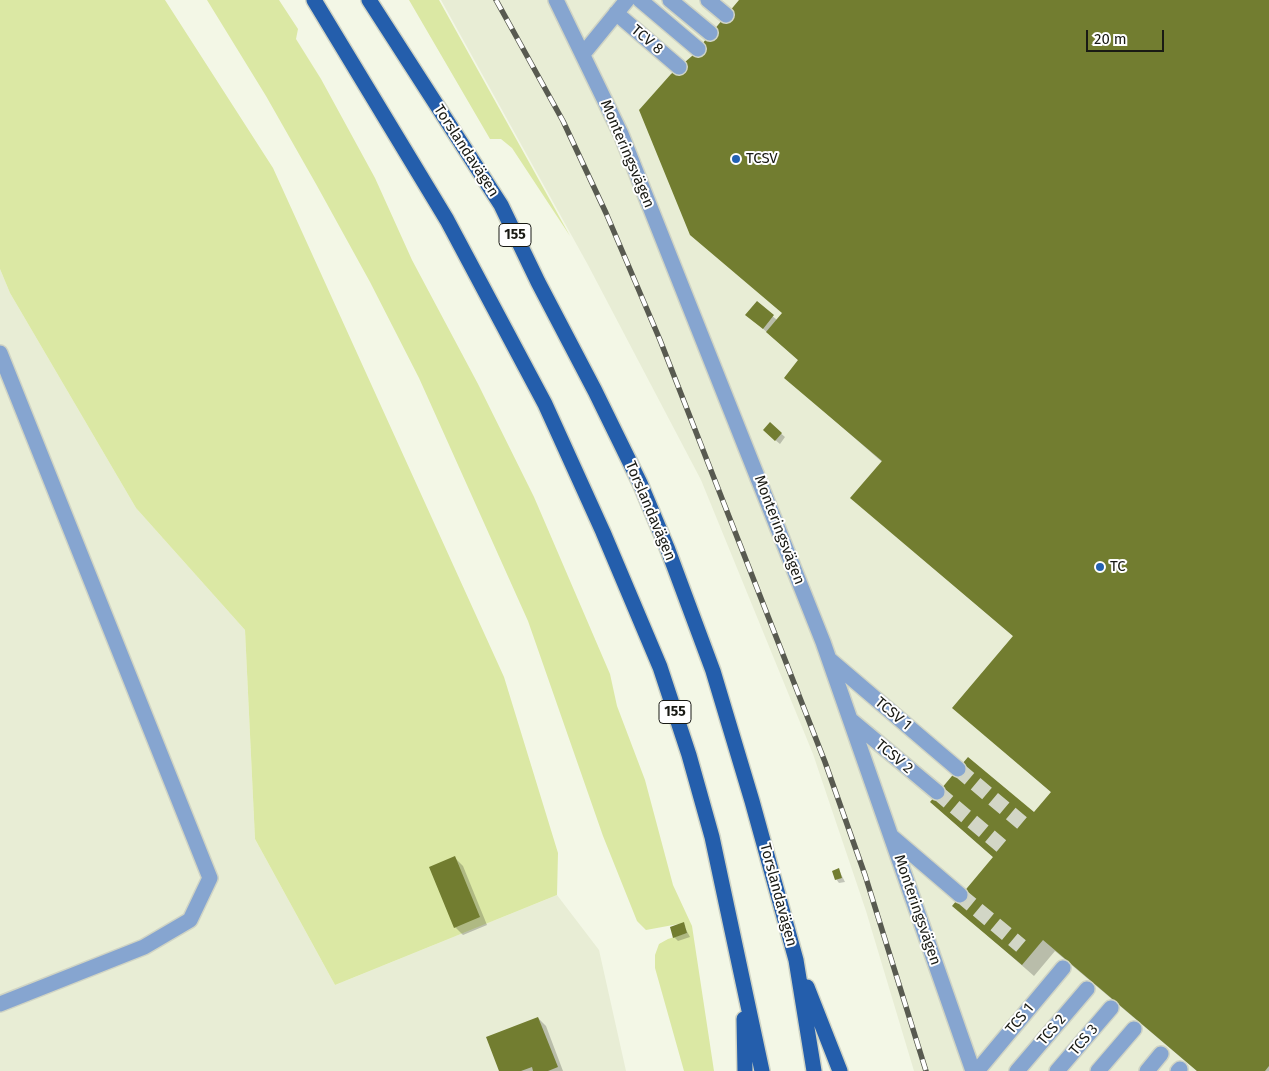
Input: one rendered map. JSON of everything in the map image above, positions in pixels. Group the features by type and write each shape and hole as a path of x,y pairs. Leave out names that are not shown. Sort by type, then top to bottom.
{"main road":[{"name":"155","path":"314,0 447,220 545,404 592,507 660,667 690,755 712,837 762,1071"},
{"name":"Torslandavägen","path":"368,0 501,205 640,484 714,672 796,960 814,1071"},
{"path":"796,960 840,1071"},
{"path":"743,980 745,1071"}],"street":[{"name":"Monteringsvägen","path":"556,0 621,134 829,659 973,1071"},
{"path":"583,54 626,0"},
{"path":"640,0 698,49"},
{"path":"670,0 710,34"},
{"path":"708,0 726,15"},
{"name":"TCV 8","path":"616,13 679,67"},
{"path":"0,353 210,878 190,920 144,947 0,1004"},
{"name":"TCSV 1","path":"829,659 958,769"},
{"name":"TCSV 2","path":"851,721 937,792"},
{"path":"891,836 960,894"},
{"name":"TCS 1","path":"977,1071 1063,968"},
{"name":"TCS 2","path":"1017,1071 1087,989"},
{"name":"TCS 3","path":"1057,1071 1111,1008"},
{"path":"1098,1071 1134,1029"},
{"path":"1147,1071 1162,1054"}],"shaded area":[{"name":"TC","path":"441,0 1269,0 1269,1071 914,1071 866,911 813,754 701,480 588,265"},
{"path":"0,269 10,293 136,508 245,630 255,839 335,985 557,895 599,950 626,1071 0,1071"}],"green space":[{"path":"0,0 165,0 273,168 504,677 558,853 557,895 335,985 255,839 245,630 136,508 10,293 0,269"},
{"path":"207,0 279,0 298,29 296,39 321,79 375,178 412,260 478,384 534,497 610,674 617,706 645,780 673,885 692,926 714,1071 684,1071 655,968 655,955 659,944 687,933 684,923 646,930 637,921 603,836 528,621 419,378 370,282 316,184 266,96"},
{"path":"409,0 439,0 570,236 512,148 501,139 490,139"}],"building":[{"name":"TC","path":"739,0 1269,0 1269,1066 1265,1071 1197,1071 1043,940 1022,965 952,906 993,857 930,802 968,757 1034,812 1051,792 952,708 1013,636 850,498 882,461 784,378 798,360 766,332 782,313 690,235 639,110 671,74 692,56"},
{"path":"757,301 774,315 763,329 745,315"},
{"path":"770,422 782,433 775,441 763,430"},
{"path":"455,856 480,917 454,928 429,867"},
{"path":"839,868 842,878 835,880 832,871"},
{"path":"684,922 687,933 673,938 670,927"},
{"path":"538,1017 558,1067 548,1071 533,1071 532,1067 521,1071 499,1071 486,1037"}],"tunnel":[{"path":"958,769 1022,823"},
{"path":"937,792 1005,849"},
{"path":"960,895 1021,946"}],"railway":[{"path":"496,0 563,121 606,213 660,340 825,762 865,875 926,1071"}],"place":[{"name":"TCSV","path":"736,159"},
{"name":"TC","path":"1100,567"}]}
